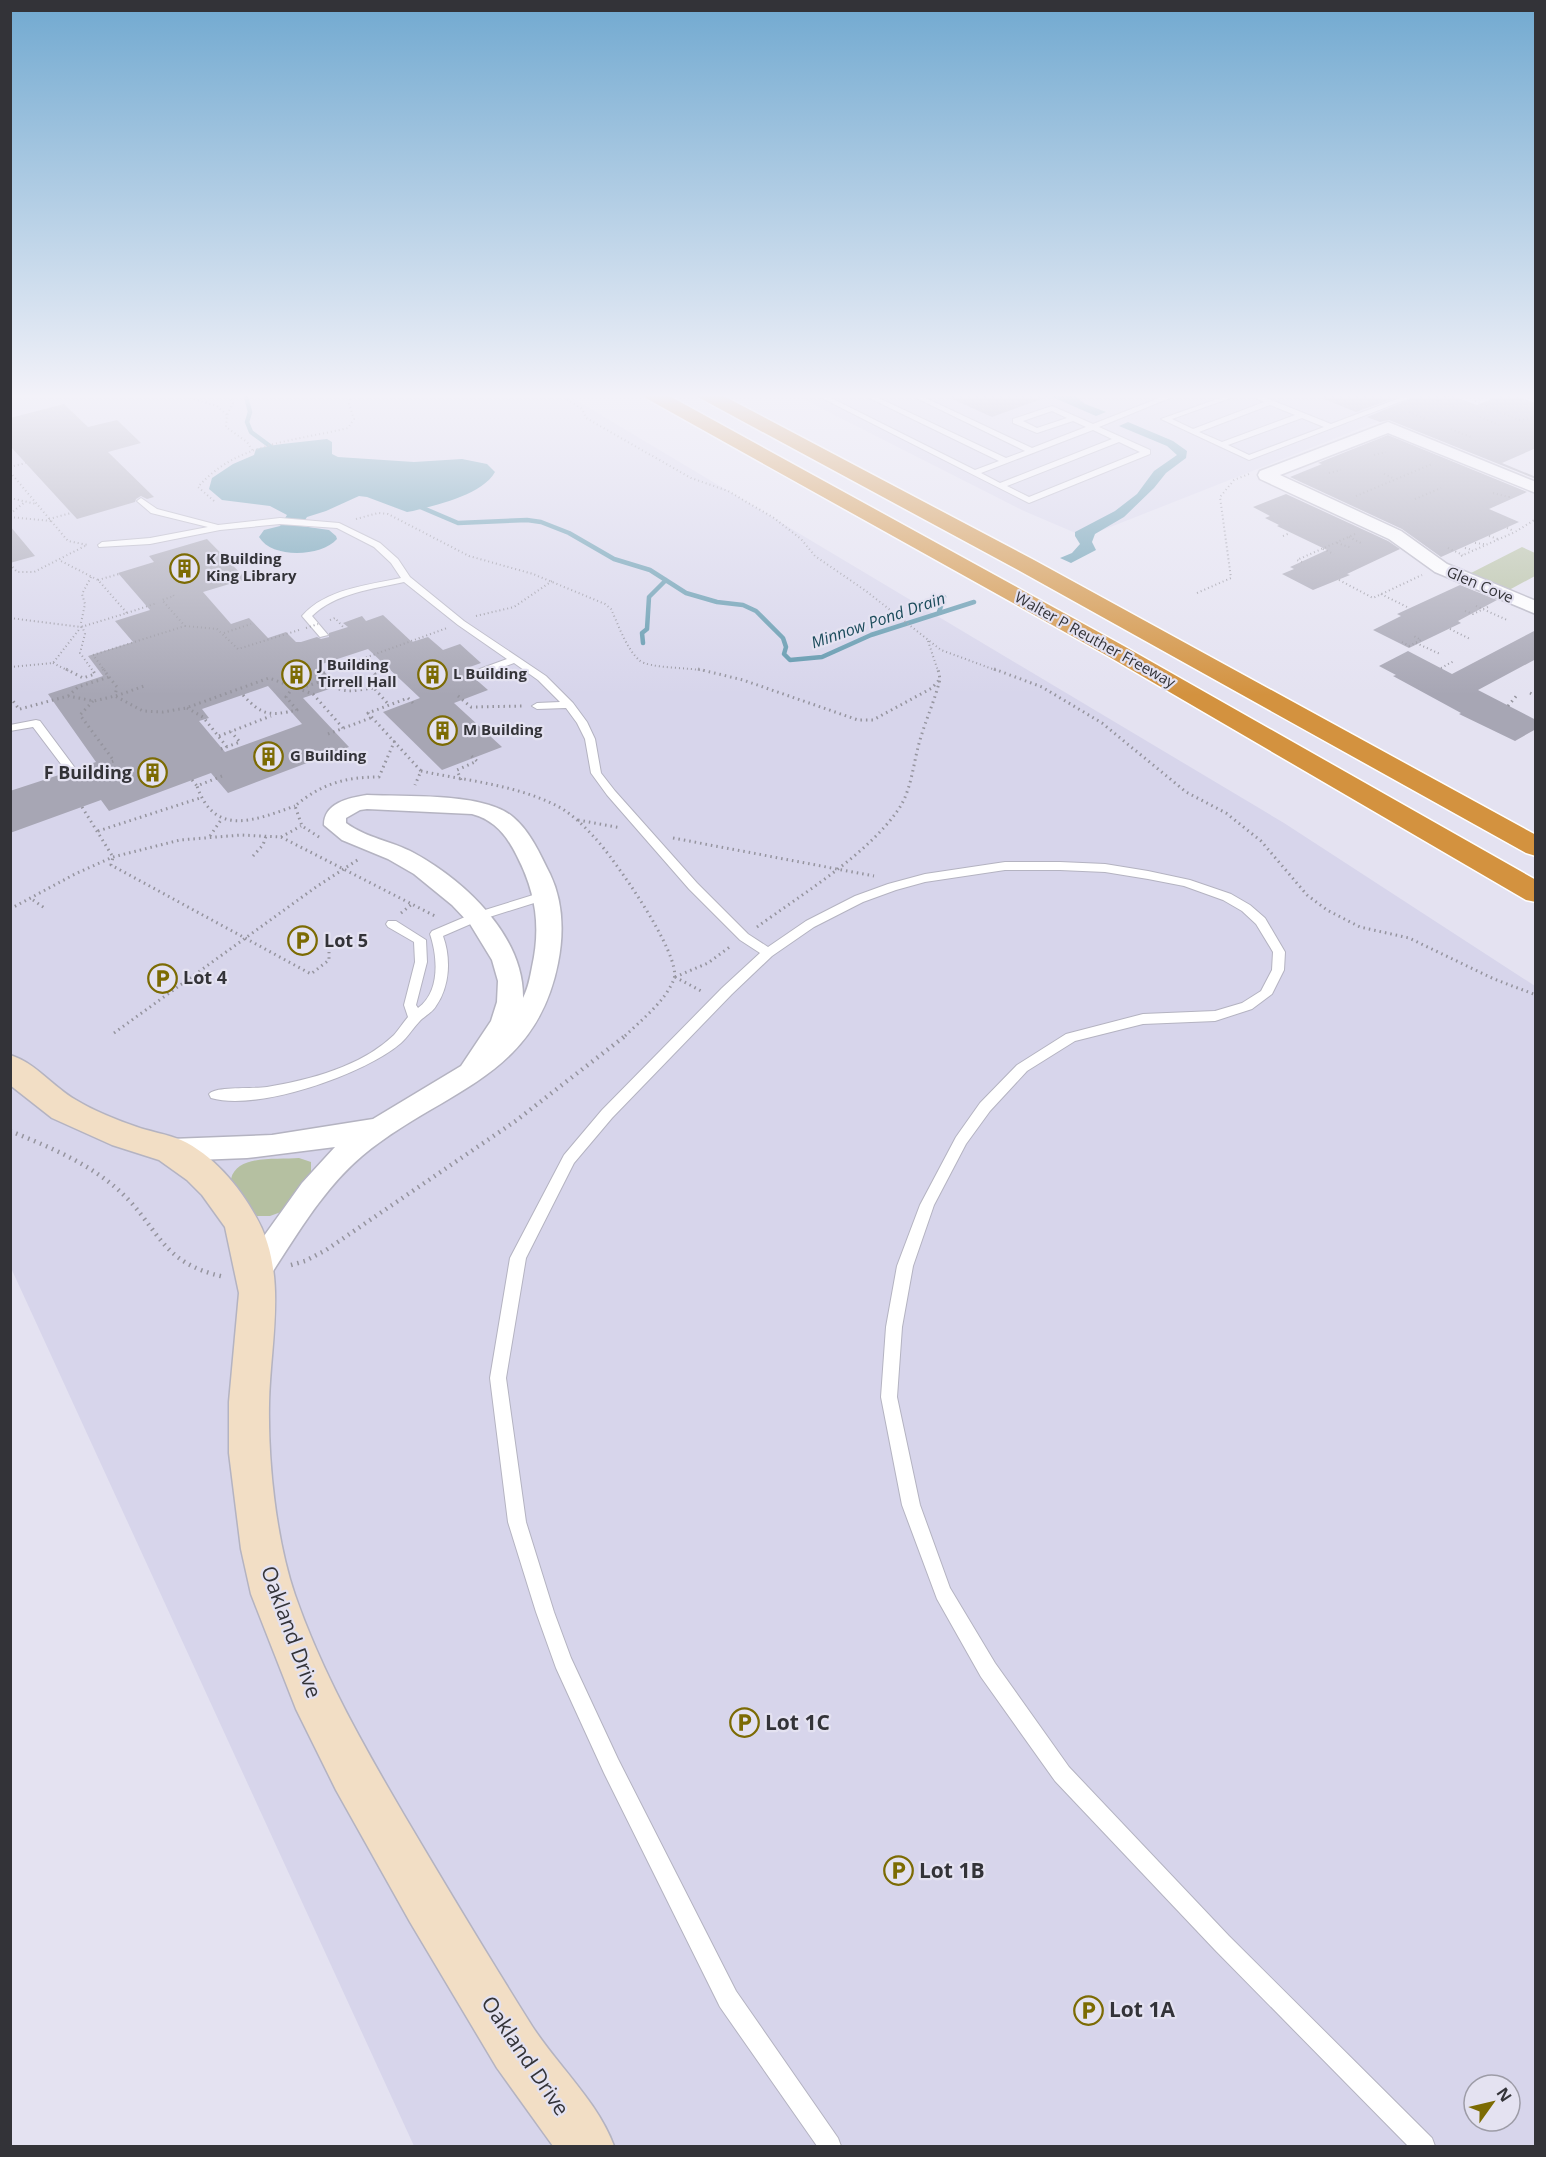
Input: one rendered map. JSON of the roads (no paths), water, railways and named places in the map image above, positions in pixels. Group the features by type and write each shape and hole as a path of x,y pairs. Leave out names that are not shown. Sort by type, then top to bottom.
{"highway":[{"name":"Walter P Reuther Freeway","path":"831,494 1292,752 1536,893"},
{"name":"Walter P Reuther Freeway","path":"891,494 1306,719 1536,847"},
{"path":"1306,719 1536,836"},
{"path":"1292,752 1420,846 1536,916"}],"street":[{"name":"Glen Cove","path":"1306,494 1395,535 1438,567 1536,608"},
{"path":"255,1273 328,1173 353,1148 470,1074 509,1042 529,1016 547,961 549,918 542,881 518,836 505,820 488,811 472,807 367,802 354,804 335,815 333,820 339,828 378,845 432,875 476,917 493,938 505,959 512,990 504,1019 470,1074"},
{"name":"Oakland Drive","path":"10,1067 64,1109 124,1136 171,1150 199,1170 230,1204 241,1222 258,1293 249,1402 249,1453 262,1549 273,1594 312,1693 364,1794 516,2049 586,2146"},
{"path":"171,1150 234,1150 327,1140 387,1125"}],"lane":[{"path":"1016,494 1029,500 1045,494"},
{"path":"141,501 154,511 220,527"},
{"path":"102,545 150,541 220,527 280,521 339,526 377,545 394,561 406,579 460,622 542,678 569,705 582,722 590,740 596,773 693,886 744,937 768,953"},
{"path":"323,635 307,616 311,609 352,594 406,579"},
{"path":"481,672 514,660"},
{"path":"537,706 569,705"},
{"path":"10,728 36,723 71,770"},
{"path":"830,2146 747,2027 718,1980 657,1859 563,1661 526,1557 517,1522 498,1378 518,1258 569,1159 607,1114 718,1000 768,953 810,924 860,899 892,886 925,878 1005,866 1083,867 1148,874 1186,882 1227,897 1246,908 1261,921 1279,952 1278,970 1266,994 1247,1005 1215,1016 1143,1019 1071,1037 1022,1068 985,1107 953,1153 927,1205 905,1266 894,1327 889,1397 911,1505 943,1593 996,1682 1062,1774 1222,1943 1424,2146"},
{"path":"420,940 476,917 546,895"},
{"path":"392,924 420,940"},
{"path":"216,1094 261,1093 349,1069 397,1039 415,1017 430,1006 439,986 442,959 436,934"},
{"path":"415,1017 410,1005 421,962 420,940"}],"water":[{"path":"215,494 468,494 407,512 359,496 307,517 301,526 329,530 337,539 320,549 297,553 274,549 259,537 264,530 280,526 287,515 270,506 222,500"},
{"path":"1137,494 1148,494 1124,517 1095,534 1092,542 1096,550 1071,563 1060,558 1072,553 1080,544 1075,532 1115,511"}],"waterway":[{"name":"Minnow Pond Drain","path":"418,506 458,523 527,520 541,522 569,533 614,559 650,570 666,580"},
{"path":"643,643 642,633 647,629 649,597 666,580"},
{"name":"Minnow Pond Drain","path":"666,580 686,593 717,602 743,605 756,611 783,638 786,647 784,654 790,660 822,657 871,635 974,602"},
{"path":"939,612 944,597"}],"place":[{"name":"K Building King Library","path":"185,568"},
{"name":"J Building Tirrell Hall","path":"297,674"},
{"name":"L Building","path":"432,674"},
{"name":"M Building","path":"442,730"},
{"name":"G Building","path":"269,756"},
{"name":"F Building","path":"153,773"},
{"name":"Lot 5","path":"303,941"},
{"name":"Lot 4","path":"162,978"},
{"name":"Lot 1C","path":"744,1723"},
{"name":"Lot 1B","path":"898,1871"},
{"name":"Lot 1A","path":"1088,2010"}]}
